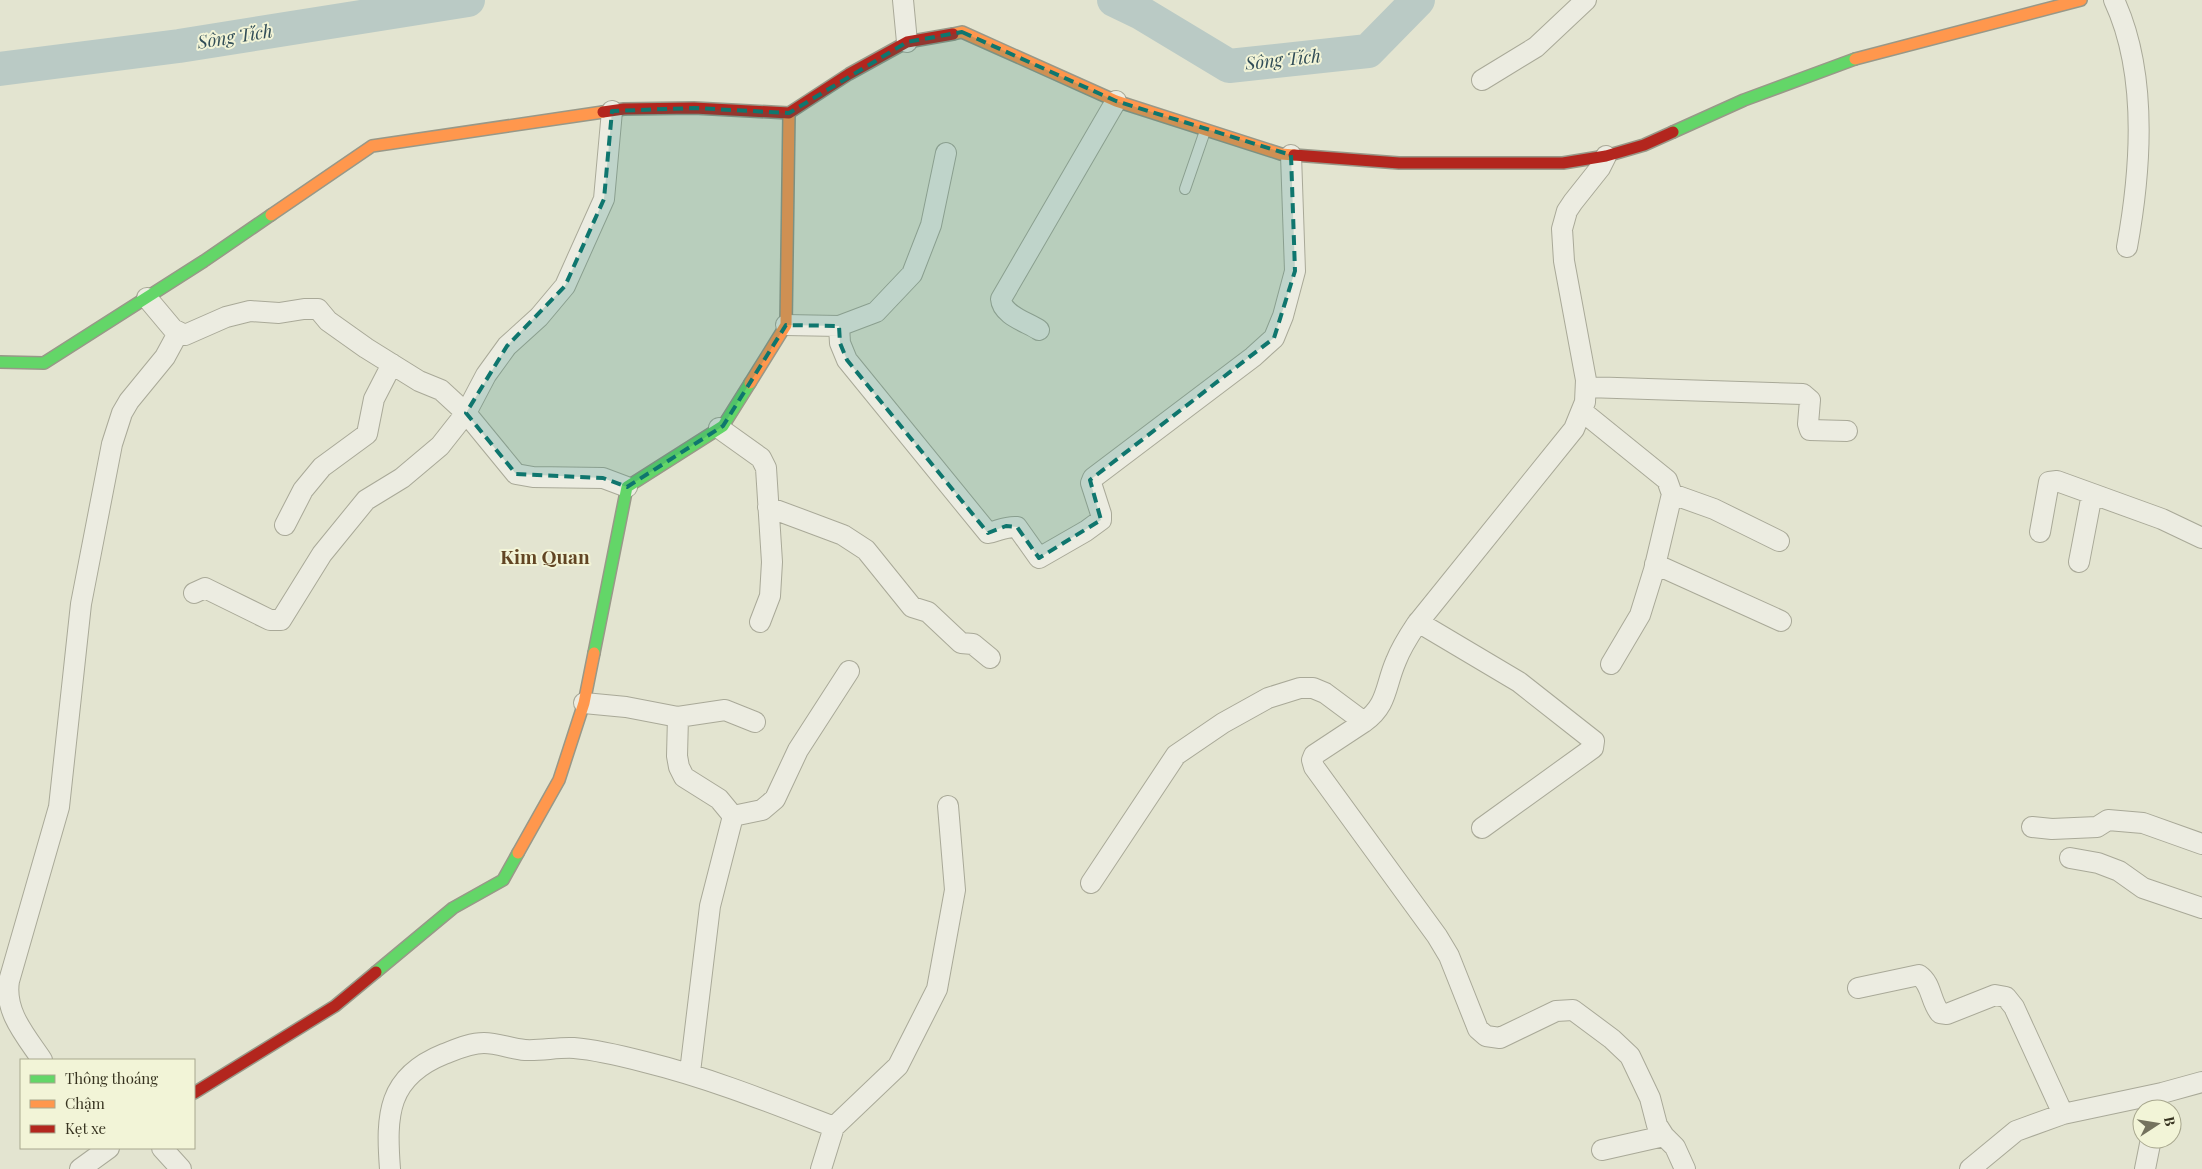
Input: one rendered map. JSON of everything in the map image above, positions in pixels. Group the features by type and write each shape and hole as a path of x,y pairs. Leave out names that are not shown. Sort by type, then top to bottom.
{"street":[{"path":"902,0 906,34"},
{"path":"1482,80 1536,47 1586,0"},
{"path":"0,362 44,363 204,261 372,146 612,111 694,108 788,113 849,74 906,34 962,32 1116,101 1281,154 1428,163 1562,163 1606,156 1644,144 1744,100 1848,61 2081,0"},
{"path":"2114,0 2123,19 2135,84 2137,179 2127,247"},
{"path":"1039,330 1003,308 1001,299 1116,101"},
{"path":"194,594 204,588 270,620 281,620 322,554 366,500 402,478 440,446 466,413 486,375 507,346 539,316 565,286 604,199 612,111"},
{"path":"195,1092 335,1006 453,908 503,880 559,780 584,703 626,486 723,426 786,326 788,113"},
{"path":"786,326 839,326 876,312 912,274 931,225 946,153"},
{"path":"839,326 840,342 847,360 988,533 1006,526 1017,527 1039,558 1086,531 1101,520 1101,514 1091,483 1093,478 1253,357 1274,338 1284,316 1295,271 1292,155"},
{"path":"1606,156 1600,168 1567,211 1561,238 1568,290 1583,360 1586,387 1583,412 1574,429 1418,622 1396,660 1382,704 1374,715 1314,755 1314,767 1437,936 1449,956 1478,1029 1486,1036 1500,1038 1556,1012 1573,1010 1612,1039 1630,1056 1650,1098 1657,1125 1664,1136 1675,1147 1685,1169"},
{"path":"147,298 178,333 190,334 226,317 250,311 279,313 313,308 318,309 328,321 392,364 419,381 441,390 466,413 516,474 533,477 602,478 626,486"},
{"path":"41,1059 15,1018 8,1002 9,981 59,807 82,604 112,444 122,413 129,401 165,357 178,333"},
{"path":"285,525 303,490 322,467 367,434 374,399 392,364"},
{"path":"1586,387 1803,394 1810,400 1808,424 1810,430 1847,432"},
{"path":"1583,412 1667,480 1672,494 1640,615 1611,664"},
{"path":"719,428 761,458 766,468 772,562 770,596 760,622"},
{"path":"2040,532 2049,482 2057,481 2162,519 2202,538"},
{"path":"1672,494 1714,509 1779,540"},
{"path":"2079,562 2092,494"},
{"path":"768,507 843,535 866,550 912,607 928,612 961,643 973,644 990,658"},
{"path":"1655,564 1781,621"},
{"path":"1418,622 1520,682 1594,741 1593,748 1482,828"},
{"path":"733,816 762,810 775,798 798,750 849,671"},
{"path":"1091,883 1176,755 1223,723 1282,693 1300,688 1314,688 1336,700 1364,722"},
{"path":"584,703 626,707 678,717 725,710 756,722"},
{"path":"678,717 677,756 679,767 684,776 719,799 733,816"},
{"path":"821,1169 834,1127 898,1066 937,989 955,890 948,806"},
{"path":"690,1072 710,906 733,816"},
{"path":"2032,827 2052,829 2096,827 2108,820 2143,823 2202,844"},
{"path":"2070,858 2098,863 2119,871 2143,888 2202,908 2202,902"},
{"path":"1858,988 1919,975 1926,980 1934,1007 1940,1013 1948,1014 1995,995 2006,997 2014,1007 2063,1114"},
{"path":"390,1169 388,1125 393,1100 406,1080 420,1066 464,1046 483,1043 499,1044 513,1049 525,1050 574,1048 617,1055 690,1072 834,1127"},
{"path":"2164,1099 2202,1082"},
{"path":"1970,1169 2016,1131 2063,1114 2132,1105"},
{"path":"1602,1150 1664,1136"},
{"path":"80,1169 103,1149"},
{"path":"163,1149 181,1169"},
{"path":"2145,1169 2149,1149"}],"lane":[{"path":"1185,189 1205,130"}],"highlighted area":[{"path":"962,32 1116,101 1291,155 1295,271 1274,338 1090,480 1101,520 1039,558 1017,527 1006,526 988,533 847,360 840,343 839,326 786,325 723,426 627,487 603,478 516,474 466,413 507,346 565,286 604,199 612,111 694,108 789,113 907,42"}],"waterway":[{"name":"Sông Tích","path":"0,69 179,46 468,0"},
{"name":"Sông Tích","path":"1114,0 1141,13 1229,66 1368,51 1418,0"}],"traffic: fast":[{"path":"1673,132 1744,100 1855,59"},
{"path":"0,362 44,363 204,261 271,215"},
{"path":"594,653 627,487 723,426 750,383"},
{"path":"376,972 453,908 503,880 518,853"}],"traffic: slow":[{"path":"1855,59 2081,0"},
{"path":"953,34 962,32 1116,101 1281,154 1294,155"},
{"path":"271,215 372,146 603,112"},
{"path":"750,383 786,325 789,113"},
{"path":"518,853 559,780 584,703 594,653"}],"traffic: jam":[{"path":"603,112 624,109 694,108 789,113 849,74 907,42 953,34"},
{"path":"1294,155 1399,163 1563,163 1606,156 1644,145 1673,132"},
{"path":"195,1092 335,1006 376,972"}],"district":[{"name":"Kim Quan","path":"545,557"}]}
